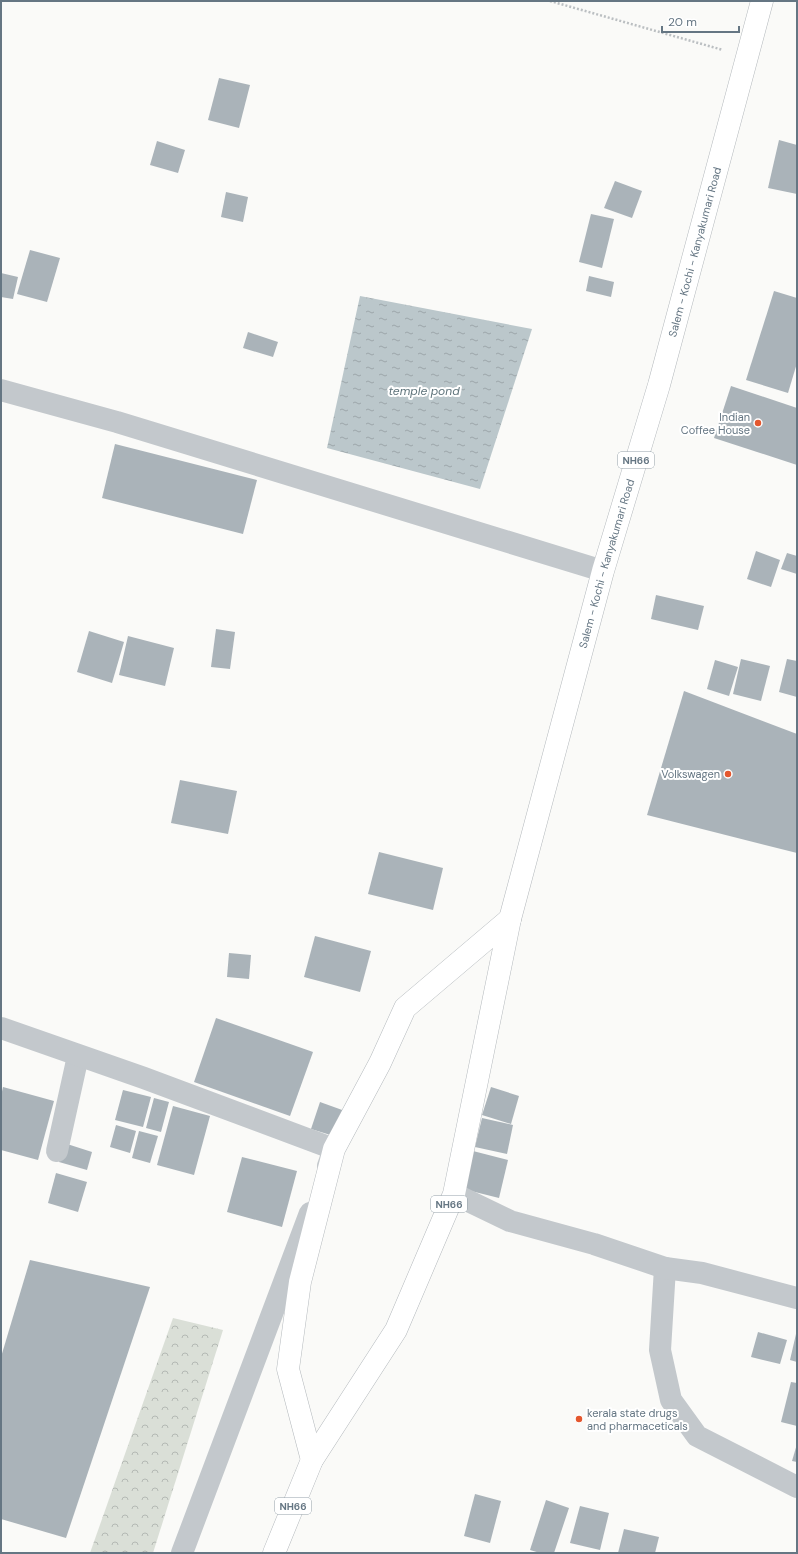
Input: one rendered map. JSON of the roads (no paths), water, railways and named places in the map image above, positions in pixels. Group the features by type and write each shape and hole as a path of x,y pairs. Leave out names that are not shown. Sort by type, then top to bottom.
{"highway":[{"name":"Salem - Kochi - Kanyakumari Road","path":"510,919 603,571 659,385 762,1"},
{"path":"312,1460 288,1369 300,1282 334,1149 380,1063 405,1008 510,919"},
{"name":"NH66","path":"274,1553 312,1460 396,1330 454,1194 510,919"}],"street":[{"path":"1,390 117,422 603,571"},
{"path":"1,1028 144,1078 334,1149 182,1553"},
{"path":"57,1152 78,1056"},
{"path":"454,1194 510,1221 594,1244 666,1268 702,1273 797,1298"},
{"path":"666,1268 660,1350 671,1400 697,1436 797,1487"}],"water":[{"name":"temple pond","path":"360,296 532,329 480,489 327,448"}],"place":[{"name":"Indian Coffee House","path":"758,423"},
{"name":"Volkswagen","path":"728,774"},
{"name":"kerala state drugs and pharmaceticals","path":"579,1419"}]}
